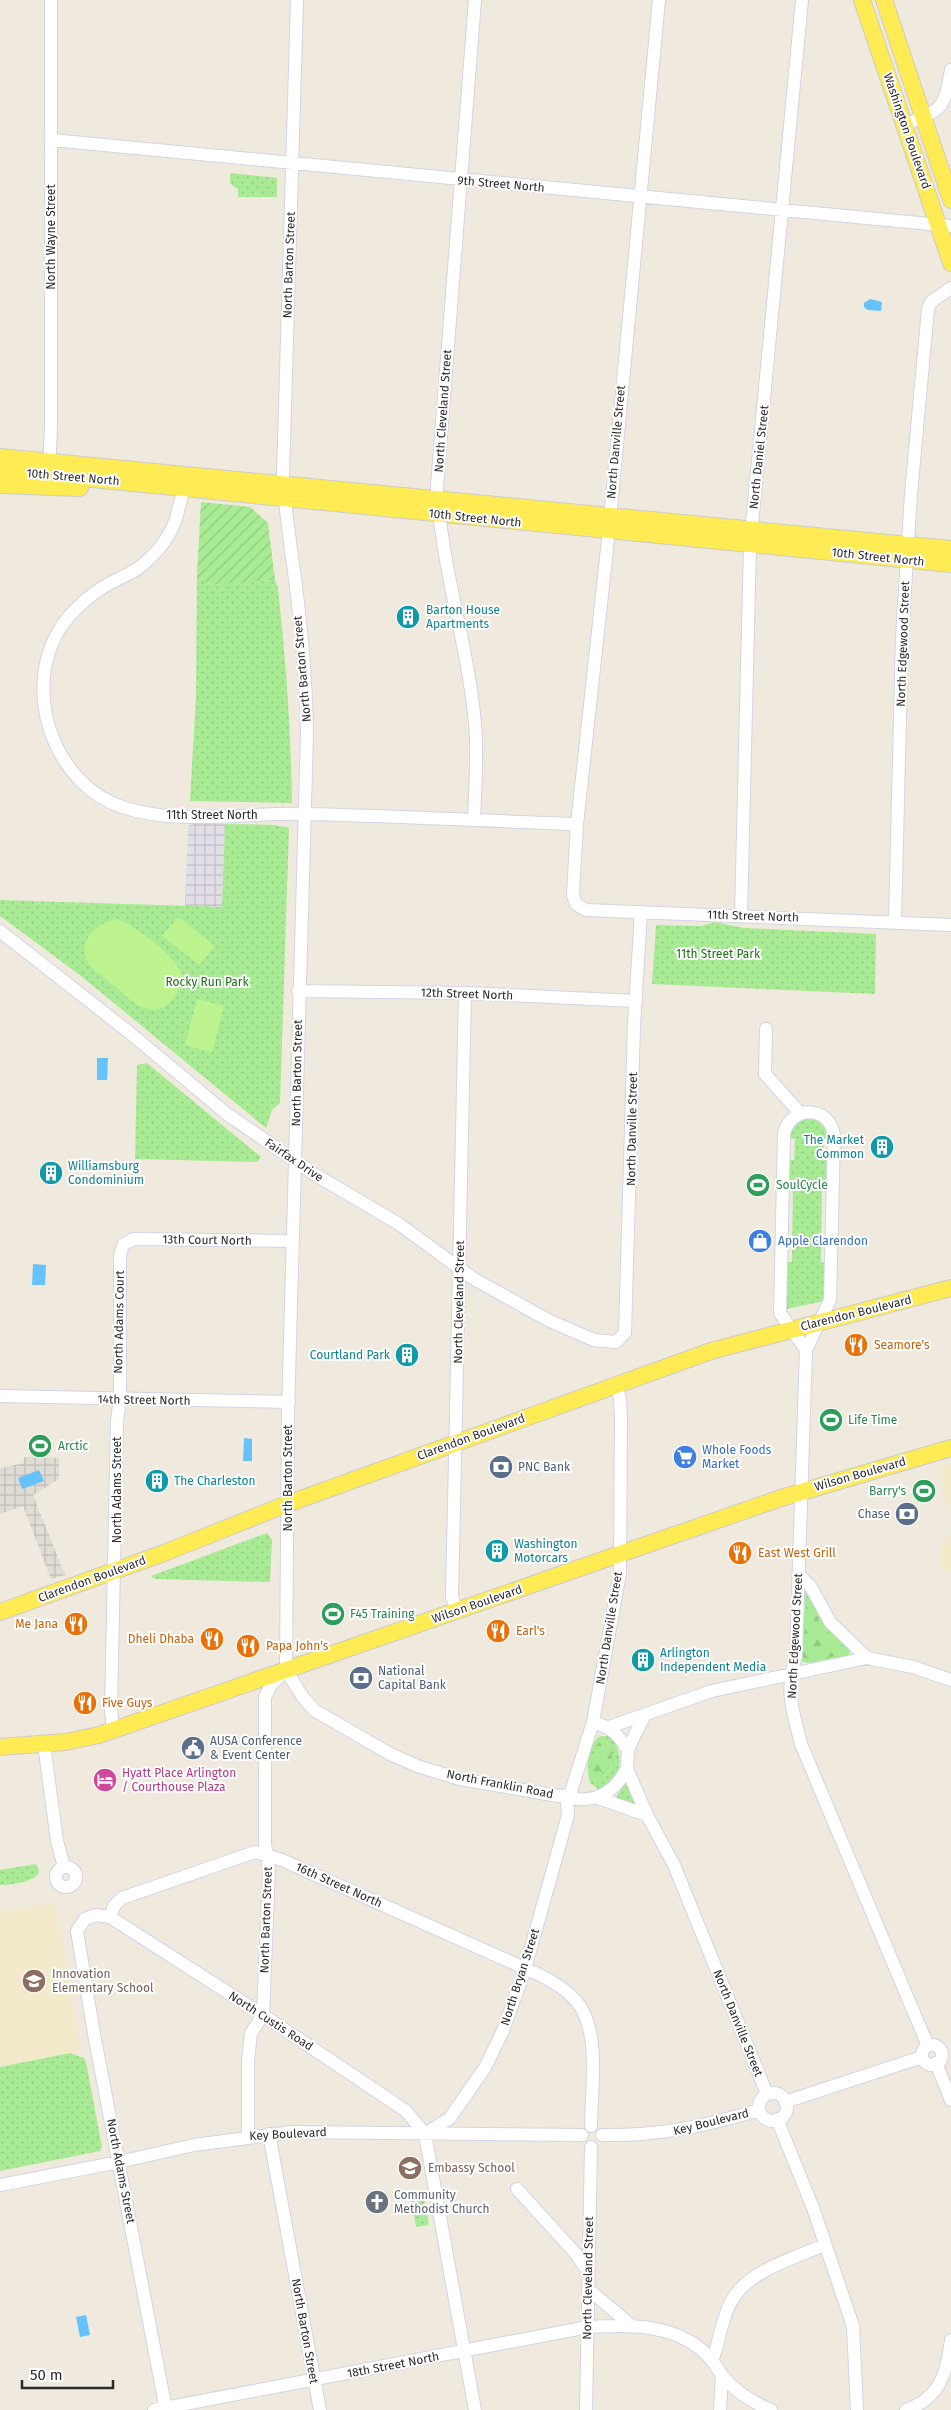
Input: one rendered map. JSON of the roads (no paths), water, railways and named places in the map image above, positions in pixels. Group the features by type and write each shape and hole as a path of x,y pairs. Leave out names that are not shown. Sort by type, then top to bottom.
{"main road":[{"name":"Washington Boulevard","path":"862,0 904,125 945,225 951,263"},
{"name":"Washington Boulevard","path":"884,0 951,200"},
{"name":"10th Street North","path":"0,457 49,468 182,484 283,492 906,553 951,564"},
{"name":"10th Street North","path":"0,470 49,468"},
{"path":"0,485 132,489 182,484"},
{"name":"10th Street North","path":"906,553 951,549"},
{"name":"Clarendon Boulevard","path":"0,1612 114,1571 288,1504 711,1350 951,1288"},
{"name":"Wilson Boulevard","path":"0,1747 74,1741 113,1730 801,1491 951,1448"}],"street":[{"name":"North Wayne Street","path":"49,468 52,140 51,0"},
{"name":"North Barton Street","path":"248,2136 250,2042 252,2032 263,2015 269,1870 267,1854 265,1697 271,1685 286,1670 294,1161 298,991 306,814 306,699 291,549 283,492 298,0"},
{"name":"North Cleveland Street","path":"474,820 475,724 438,507 475,0"},
{"name":"North Danville Street","path":"572,884 609,524 659,0"},
{"name":"North Daniel Street","path":"742,915 751,537 802,0"},
{"path":"904,125 924,117 940,107 946,99 951,70"},
{"name":"9th Street North","path":"52,140 292,165 945,225"},
{"name":"North Edgewood Street","path":"896,922 902,637 906,553 928,309 932,302 951,288"},
{"name":"11th Street North","path":"182,484 178,511 166,539 148,560 136,570 91,595 59,631 52,644 44,669 44,706 50,733 61,757 82,781 98,795 121,807 152,814 184,817 306,814 577,824"},
{"name":"11th Street North","path":"572,884 576,904 586,910 951,924"},
{"name":"North Danville Street","path":"616,1342 625,1333 628,1292 636,1001 641,912"},
{"name":"Fairfax Drive","path":"0,931 126,1029 227,1114 294,1161 399,1224 460,1270 513,1302 550,1322 594,1340 616,1342"},
{"name":"12th Street North","path":"298,991 465,993 636,1001"},
{"name":"North Cleveland Street","path":"457,1610 452,1597 465,993"},
{"path":"766,1029 765,1074 800,1112 791,1119 785,1128 780,1313 790,1330 806,1350"},
{"name":"North Edgewood Street","path":"800,1112 818,1113 824,1116 832,1125 834,1143 830,1300 806,1350 796,1655 791,1674 789,1698 801,1744 925,2051"},
{"name":"13th Court North","path":"123,1245 133,1239 293,1241"},
{"name":"North Adams Court","path":"120,1399 120,1256 123,1245"},
{"name":"North Danville Street","path":"574,1798 592,1722 620,1573 621,1416 620,1399 616,1384"},
{"name":"14th Street North","path":"0,1396 289,1402"},
{"name":"North Adams Street","path":"113,1730 111,1710 116,1551 117,1421 120,1399"},
{"path":"799,1575 810,1587 830,1622 868,1658"},
{"path":"609,1727 712,1691 868,1658 913,1667 951,1680"},
{"name":"North Franklin Road","path":"286,1670 302,1696 314,1710 390,1754 420,1767 460,1779 558,1796 598,1798"},
{"path":"598,1798 614,1788 627,1769 628,1750 644,1716"},
{"path":"592,1722 609,1727 628,1750"},
{"path":"44,1744 56,1832 64,1867"},
{"name":"North Danville Street","path":"627,1769 647,1815 674,1865 767,2094"},
{"name":"North Bryan Street","path":"425,2134 450,2118 486,2066 504,2028 525,1969 568,1815 566,1803 574,1798"},
{"path":"598,1798 647,1815"},
{"name":"16th Street North","path":"110,1917 114,1906 122,1898 255,1852 267,1854 525,1969"},
{"name":"North Adams Street","path":"110,1917 96,1915 84,1919 77,1931 94,2034 120,2162 162,2409"},
{"name":"North Custis Road","path":"110,1917 263,2015 406,2111 425,2134"},
{"path":"525,1969 552,1981 577,2002 589,2025 592,2048 586,2131 583,2142 591,2147 600,2143 602,2135 599,2129 586,2131"},
{"path":"786,2102 925,2051 935,2045 946,2048 936,2063 927,2063 925,2051"},
{"path":"936,2063 951,2100"},
{"path":"767,2094 778,2094 786,2102 784,2114 778,2119 766,2118 760,2110 760,2101 767,2094"},
{"name":"Key Boulevard","path":"602,2135 651,2135 676,2132 702,2127 760,2110"},
{"path":"778,2119 813,2208 853,2326 857,2410"},
{"name":"Key Boulevard","path":"0,2185 120,2162 194,2145 269,2134 292,2132 425,2134 586,2131"},
{"name":"North Barton Street","path":"269,2134 320,2410"},
{"path":"425,2134 475,2410"},
{"name":"North Cleveland Street","path":"586,2410 587,2270 591,2147"},
{"path":"517,2189 576,2254 587,2270"},
{"path":"712,2361 730,2304 745,2284 769,2269 824,2245"},
{"path":"588,2289 632,2326"},
{"name":"18th Street North","path":"162,2409 588,2327 632,2326 656,2327 690,2342 712,2361 722,2375 747,2399 772,2410"},
{"path":"906,2410 916,2406 936,2392 948,2365 951,2340"},
{"path":"720,2410 722,2375"}],"water":[{"path":"870,299 882,302 881,311 868,310 864,307 864,303"},
{"path":"97,1058 108,1058 107,1080 97,1080"},
{"path":"33,1264 46,1265 45,1285 32,1285"},
{"path":"244,1438 252,1439 252,1461 243,1461"},
{"path":"39,1470 44,1481 22,1489 18,1478"},
{"path":"86,2315 90,2335 80,2337 76,2317"}],"place":[{"name":"Barton House Apartments","path":"408,617"},
{"name":"The Market Common","path":"882,1147"},
{"name":"Williamsburg Condominium","path":"51,1173"},
{"name":"SoulCycle","path":"758,1185"},
{"name":"Apple Clarendon","path":"760,1241"},
{"name":"Seamore's","path":"856,1345"},
{"name":"Courtland Park","path":"407,1355"},
{"name":"Life Time","path":"831,1420"},
{"name":"Arctic","path":"40,1446"},
{"name":"Whole Foods Market","path":"685,1457"},
{"name":"PNC Bank","path":"501,1467"},
{"name":"The Charleston","path":"157,1481"},
{"name":"Barry's","path":"924,1491"},
{"name":"Chase","path":"907,1514"},
{"name":"Washington Motorcars","path":"497,1551"},
{"name":"East West Grill","path":"740,1553"},
{"name":"F45 Training","path":"333,1614"},
{"name":"Me Jana","path":"76,1624"},
{"name":"Earl's","path":"498,1631"},
{"name":"Dheli Dhaba","path":"212,1639"},
{"name":"Papa John's","path":"248,1646"},
{"name":"Arlington Independent Media","path":"643,1660"},
{"name":"National Capital Bank","path":"361,1678"},
{"name":"Five Guys","path":"85,1703"},
{"name":"AUSA Conference & Event Center","path":"193,1748"},
{"name":"Hyatt Place Arlington / Courthouse Plaza","path":"105,1780"},
{"name":"Innovation Elementary School","path":"34,1981"},
{"name":"Embassy School","path":"410,2168"},
{"name":"Community Methodist Church","path":"377,2202"}],"park label":[{"name":"11th Street Park","path":"718,954"},
{"name":"Rocky Run Park","path":"207,982"}]}
